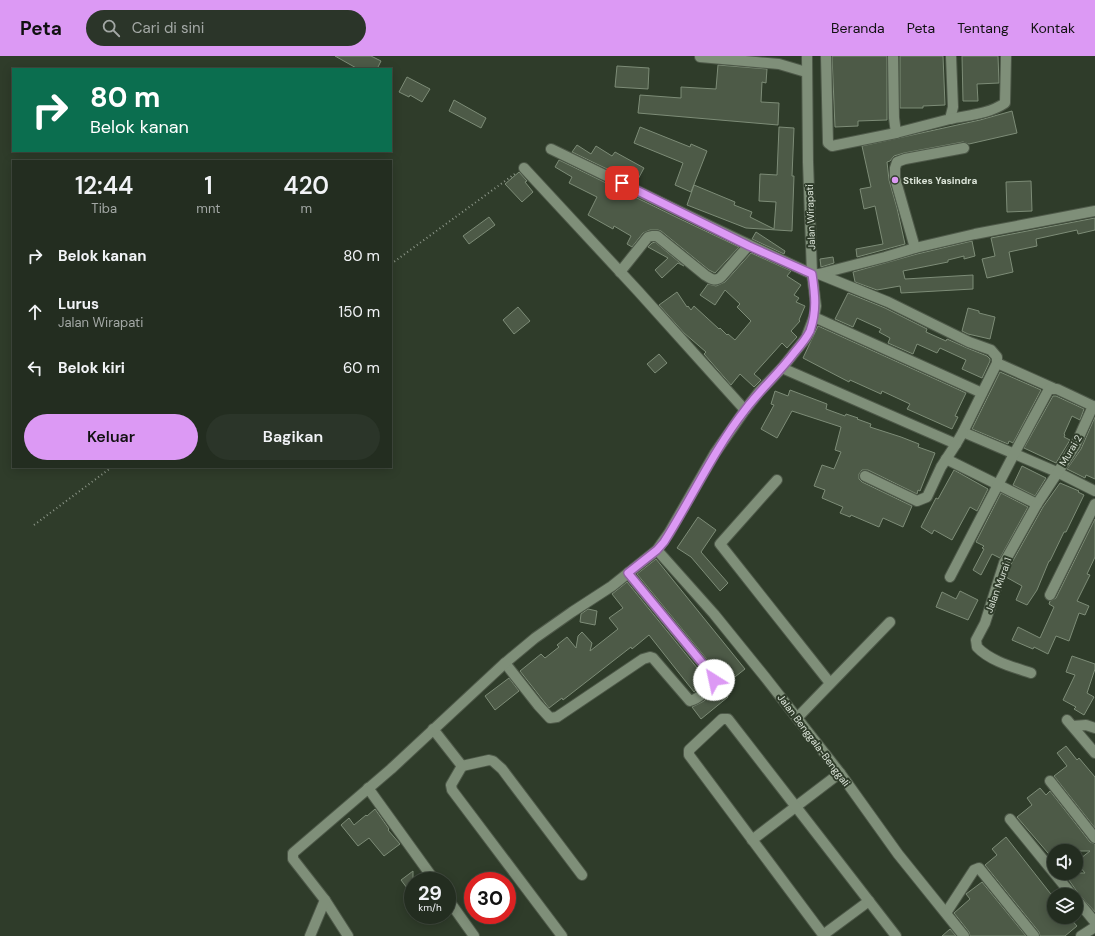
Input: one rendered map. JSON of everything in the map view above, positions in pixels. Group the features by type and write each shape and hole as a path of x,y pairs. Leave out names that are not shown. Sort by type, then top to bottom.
{"street":[{"name":"Jalan Wirapati","path":"325,900 293,859 292,855 297,848 368,788 505,663 535,638 612,586 657,550 669,533 715,453 744,410 782,368 806,338 814,317 816,274 808,162 807,56"},
{"path":"826,56 828,143 832,146 986,112 999,107 1005,103 1006,56"},
{"path":"893,56 894,118 896,133"},
{"path":"950,119 953,107 952,56"},
{"path":"700,57 780,60 806,72"},
{"path":"915,248 895,178 894,168 897,162 905,159 964,148"},
{"path":"551,149 702,221 749,246 888,302 995,353 997,363 963,432 946,459 927,497 917,501 866,476"},
{"path":"524,168 744,410"},
{"path":"816,274 975,234 1095,211"},
{"path":"620,272 648,238 652,236 657,236 713,280 717,280 721,277 749,246"},
{"path":"814,317 982,393"},
{"path":"997,363 1094,407"},
{"path":"782,368 956,444"},
{"path":"950,577 1049,389 1053,388"},
{"name":"Murai 2","path":"1056,472 1065,462 1075,446 1094,407"},
{"path":"963,432 1056,472 1095,491"},
{"path":"946,459 1037,504"},
{"name":"Jalan Murai 1","path":"1031,673 1001,662 980,650 976,647 976,640 985,623 1004,563 1056,472"},
{"path":"777,480 720,544 830,683"},
{"path":"1050,595 1095,504"},
{"name":"Jalan Benggala-Benggali","path":"657,550 714,614 797,718 840,773 898,854 964,936"},
{"path":"505,663 550,718 558,717 643,659 650,657 653,658 690,701 696,698 712,684 714,680 713,676 628,573"},
{"path":"797,718 890,622"},
{"path":"869,901 824,936 689,755 689,750 722,719 728,719 796,807 869,901 896,936"},
{"path":"1095,728 1070,723 1095,753"},
{"path":"432,729 462,766"},
{"path":"562,936 452,790 451,785 462,766 489,760 493,761 502,769 582,876"},
{"path":"752,840 840,773"},
{"path":"1050,781 1095,838"},
{"path":"368,788 429,872"},
{"path":"1010,819 1066,888"},
{"path":"944,912 974,870 979,868 1034,936"},
{"path":"310,936 325,900"},
{"path":"325,900 348,936"},
{"path":"1083,907 1095,922"},
{"path":"456,911 474,936"}],"path":[{"path":"392,263 524,168"},
{"path":"34,525 111,468"}],"building":[{"path":"335,56 371,56 381,61 378,68 356,68"},
{"path":"832,56 887,56 887,120 858,121 858,126 835,127"},
{"path":"900,56 943,56 945,105 923,106 923,108 900,108"},
{"path":"962,56 998,56 999,83 977,84 978,101 963,101"},
{"path":"718,65 767,69 766,83 762,82 761,102 779,103 778,125 638,113 640,95 681,98 681,87 716,89"},
{"path":"617,66 649,68 648,89 615,87"},
{"path":"407,77 430,89 422,102 410,95 409,97 399,92"},
{"path":"454,100 486,118 481,128 449,111"},
{"path":"1012,111 1017,133 969,144 963,142 904,153 894,156 887,162 889,180 905,244 857,257 856,249 883,244 875,206 864,209 860,189 871,187 862,146 980,120"},
{"path":"640,127 690,147 691,144 707,151 691,192 675,185 683,163 634,143"},
{"path":"779,127 794,128 792,231 746,228 687,205 694,185 735,202 734,205 752,212 750,217 774,229 776,202 759,201 760,174 777,175"},
{"path":"577,145 591,154 596,146 612,156 615,152 644,168 636,183 572,152"},
{"path":"559,160 739,247 715,273 709,270 658,230 650,230 643,233 632,247 627,244 631,236 614,226 613,229 588,215 597,197 569,183 572,177 555,167"},
{"path":"519,172 527,181 525,182 533,192 522,202 505,184"},
{"path":"1031,181 1032,211 1007,212 1006,182"},
{"path":"489,217 495,225 469,244 463,236"},
{"path":"1095,218 1095,230 1078,234 1077,230 1036,239 1037,246 1009,252 1013,272 987,278 982,259 995,256 991,238"},
{"path":"756,232 785,251 784,254 752,239"},
{"path":"972,241 975,256 964,259 964,256 948,260 948,262 903,271 905,279 973,275 973,289 901,293 900,286 877,290 855,282 853,272 917,254"},
{"path":"655,242 684,266 678,263 662,278 655,270 668,258 648,247"},
{"path":"751,253 791,271 787,276 801,285 794,295 799,298 796,302 805,306 799,320 800,321 791,331 797,337 787,348 782,343 754,374 761,380 754,387 740,374 731,385 704,354 706,352 684,333 659,305 677,292 687,307 688,306 691,310 694,306 719,329 720,328 735,340 751,321 737,307 740,304 725,290 715,305 700,295 708,284 716,286 725,282"},
{"path":"833,257 834,263 821,267 820,259"},
{"path":"848,293 885,308 927,329 926,332 987,356 990,361 982,378 962,369 966,360 940,348 937,353 917,344 913,354 888,343 890,338 879,332 881,329 857,318 853,327 835,319"},
{"path":"518,307 530,321 514,334 503,320"},
{"path":"968,308 979,311 979,313 995,317 990,339 968,334 962,331"},
{"path":"818,326 966,393 955,416 958,417 952,429 907,409 910,404 882,391 881,394 850,380 849,382 803,358"},
{"path":"659,354 667,363 655,373 647,364"},
{"path":"1000,372 1041,390 1013,443 1009,441 1008,444 972,429"},
{"path":"790,390 827,404 826,409 845,416 846,414 858,418 857,419 871,424 870,427 919,444 918,447 935,453 920,491 918,490 917,494 868,470 862,470 859,474 859,479 862,482 912,506 903,527 883,518 879,527 851,515 850,517 840,513 843,507 822,498 825,490 814,486 822,465 834,469 841,452 835,450 841,427 792,411 777,438 761,429 774,405 771,404 775,391 788,396"},
{"path":"1053,396 1084,409 1080,420 1072,416 1064,434 1064,437 1070,440 1056,463 1024,448"},
{"path":"1095,417 1095,479 1086,475 1085,478 1067,469 1081,449"},
{"path":"1022,466 1046,478 1035,496 1013,485"},
{"path":"954,470 988,489 977,511 970,507 952,540 934,530 932,534 921,527 936,498 938,499"},
{"path":"1060,483 1079,491 1078,492 1084,495 1066,532 1064,532 1049,561 1037,590 1027,605 1016,600 1022,586 1006,577 1010,566 1043,507"},
{"path":"1001,493 1028,507 1000,558 992,554 981,575 973,570 984,549 982,548 984,546 976,542"},
{"path":"698,517 716,530 701,552 728,583 720,591 691,557 677,548"},
{"path":"1095,519 1095,557 1087,574 1090,575 1077,601 1089,606 1085,615 1079,613 1069,641 1056,636 1048,654 1034,647 1033,649 1012,640 1018,627 1040,638 1054,607 1049,604 1050,601 1056,598"},
{"path":"656,559 745,669 721,688 728,697 701,719 692,707 704,701 715,691 720,682 719,674 637,574"},
{"path":"627,582 707,680 694,692 649,635 632,649 631,647 563,700 562,698 549,708 520,671 541,654 545,658 559,647 557,645 567,637 576,648 578,636 582,632 592,643 590,651 618,629 609,618 623,608 612,594"},
{"path":"960,591 978,600 968,620 936,607 942,592 956,599"},
{"path":"588,609 597,611 595,625 580,622 581,614"},
{"path":"1072,656 1095,664 1095,669 1087,693 1094,697 1084,715 1074,709 1076,707 1063,700 1075,675 1066,672"},
{"path":"509,678 519,691 495,710 485,696"},
{"path":"1066,746 1077,760 1079,758 1095,777 1095,828 1054,776 1067,766 1057,753"},
{"path":"1040,788 1046,795 1050,791 1090,842 1095,844 1095,912 1083,899 1083,888 1074,888 1069,880 1083,880 1083,873 1085,873 1083,871 1083,856 1090,851 1083,851 1083,844 1047,844 1047,852 1017,817 1032,805 1027,798"},
{"path":"375,809 389,829 388,830 400,844 384,856 369,838 358,846 341,825 349,818 354,825"},
{"path":"1006,837 1047,889 1047,924 1075,924 1077,926 1065,936 1040,936 1039,932 985,865 997,855 992,849"},
{"path":"982,882 1026,936 970,936 969,932 954,913 970,899 966,894"},
{"path":"950,929 956,936 942,936"}],"place":[{"name":"Stikes Yasindra","path":"895,180"}],"route":[{"path":"622,183 702,221 749,246 812,274 816,306 814,317 806,338 782,368 744,410 715,453 664,542 657,550 628,573 713,676 714,680"}]}
